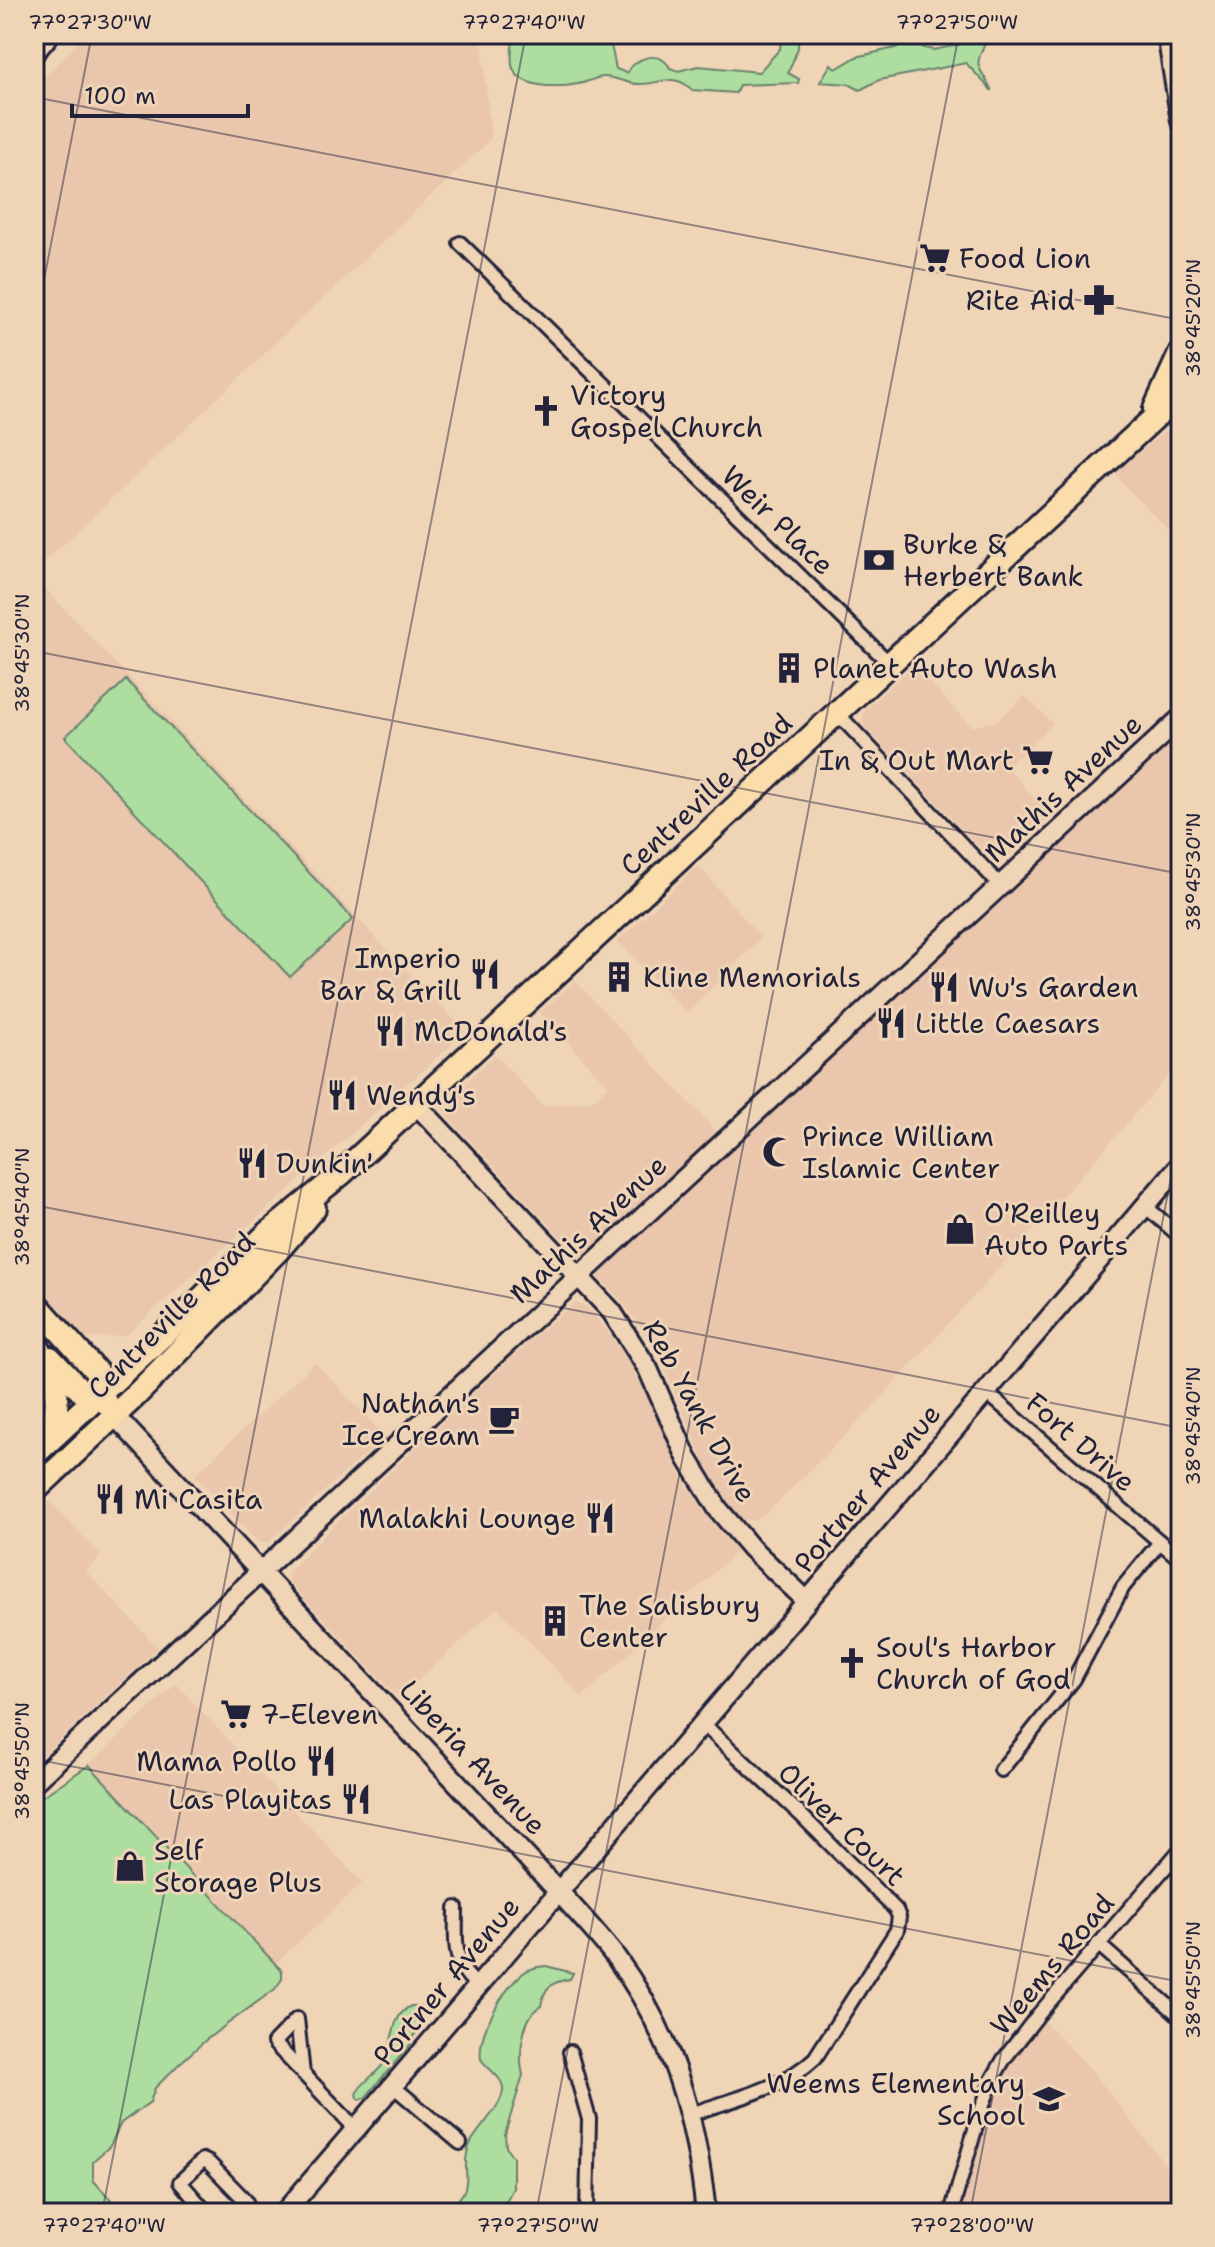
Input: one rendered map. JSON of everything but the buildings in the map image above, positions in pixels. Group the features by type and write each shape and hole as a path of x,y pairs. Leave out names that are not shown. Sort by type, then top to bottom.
{"highway":[{"path":"1146,426 1169,384 1181,352"},
{"name":"Centreville Road","path":"37,1453 266,1235 342,1173 1181,393"},
{"path":"1110,459 1137,449 1181,412"},
{"name":"Centreville Road","path":"34,1491 115,1416 280,1248 342,1173"},
{"name":"Liberia Avenue","path":"34,1302 103,1379 100,1396"},
{"path":"34,1342 54,1378 57,1393 54,1421 37,1453"},
{"name":"Liberia Avenue","path":"34,1342 84,1394 100,1396 115,1416"},
{"path":"83,1355 93,1360 115,1362 150,1348"}],"street":[{"path":"34,53 50,34"},
{"path":"1167,34 1180,112"},
{"name":"Weir Place","path":"460,243 890,664"},
{"path":"837,713 1000,885"},
{"name":"Mathis Avenue","path":"34,1782 1181,718"},
{"name":"Reb Yank Drive","path":"416,1104 612,1312 639,1352 687,1458 718,1509 751,1548 807,1601"},
{"name":"Portner Avenue","path":"289,2211 1181,1164"},
{"path":"1145,1206 1181,1237"},
{"name":"Fort Drive","path":"986,1392 1181,1560"},
{"name":"Liberia Avenue","path":"115,1416 559,1892 614,1955 635,1986 666,2044 691,2114 700,2156 706,2212"},
{"path":"1001,1770 1074,1679 1123,1587 1160,1542"},
{"name":"Oliver Court","path":"691,2114 779,2083 808,2065 899,1923 896,1910 800,1814 703,1724"},
{"name":"Weems Road","path":"951,2213 992,2080 1022,2035 1181,1849"},
{"path":"456,1908 458,1961 463,1971 479,1986"},
{"path":"1098,1944 1181,2017"},
{"path":"570,2052 588,2109 587,2213"},
{"path":"303,2074 356,2129"},
{"path":"393,2086 460,2143"},
{"path":"207,2213 180,2182 203,2160 245,2200 248,2206 244,2213"},
{"path":"683,2213 706,2212"}],"shaded area":[{"path":"86,34 481,34 491,139 34,572 34,88"},
{"path":"1181,418 1181,542 1120,481 1116,471"},
{"path":"34,577 465,1032 126,1335 87,1339 34,1283"},
{"path":"913,666 972,727 997,721 1025,696 1053,724 1006,767 1051,816 1005,859 994,859 985,853 865,727 865,710"},
{"path":"1181,726 1181,1061 867,1413 765,1515 757,1520 744,1520 738,1516 707,1468 661,1360 645,1333 624,1304 445,1114 445,1102 495,1055 543,1106 592,1101 608,1085 540,1013 575,981 734,1150"},
{"path":"698,866 761,938 687,1013 618,941"},
{"path":"575,1303 586,1306 594,1314 626,1357 666,1432 681,1476 712,1523 737,1551 582,1697 497,1608 399,1698 290,1583 287,1573 535,1336"},
{"path":"315,1363 387,1438 350,1467 269,1542 259,1543 195,1475"},
{"path":"34,1369 43,1379 48,1405 41,1431 34,1437"},
{"path":"50,1501 101,1556 86,1571 158,1648 34,1763 34,1516"},
{"path":"176,1684 362,1883 275,1964 89,1765"},
{"name":"Weems Elementary School","path":"1038,2015 1090,2069 1181,2185 1181,2213 951,2213 992,2080"}],"green space":[{"path":"516,34 588,37 602,34 610,42 616,69 627,73 641,59 648,57 660,59 678,71 698,66 759,72 780,49 782,34 798,34 798,48 788,73 799,79 798,83 739,85 736,93 692,90 673,80 639,84 607,77 570,85 539,85 515,73 512,53"},
{"path":"964,34 970,34 972,41 987,40 978,62 992,91 966,63 879,80 860,90 849,84 820,82 831,64 836,69 856,57 905,43 934,50 962,44"},
{"path":"126,680 353,919 290,977 65,737"},
{"path":"89,1765 282,1971 282,1979 275,1989 207,2039 179,2064 155,2088 150,2102 121,2123 110,2146 93,2161 93,2180 123,2213 34,2213 34,1802"},
{"path":"546,1966 573,1973 570,1979 553,1984 546,1990 541,2006 529,2018 526,2027 521,2047 523,2075 505,2134 506,2147 513,2157 513,2188 500,2213 447,2213 465,2187 470,2144 502,2096 500,2081 481,2059 487,2025 500,2001 522,1974"},
{"path":"411,2006 421,2006 424,2015 410,2045 365,2098 359,2100 356,2094 362,2085 385,2061 399,2016"}],"place":[{"name":"Food Lion","path":"935,258"},
{"name":"Rite Aid","path":"1099,300"},
{"name":"Victory Gospel Church","path":"546,411"},
{"name":"Burke & Herbert Bank","path":"879,560"},
{"name":"Planet Auto Wash","path":"789,668"},
{"name":"In & Out Mart","path":"1038,760"},
{"name":"Imperio Bar & Grill","path":"485,974"},
{"name":"Kline Memorials","path":"619,977"},
{"name":"Wu's Garden","path":"944,987"},
{"name":"Little Caesars","path":"891,1023"},
{"name":"McDonald's","path":"390,1031"},
{"name":"Wendy's","path":"342,1095"},
{"name":"Prince William Islamic Center","path":"778,1152"},
{"name":"Dunkin'","path":"252,1163"},
{"name":"O'Reilley Auto Parts","path":"960,1229"},
{"name":"Nathan's Ice Cream","path":"504,1419"},
{"name":"Mi Casita","path":"110,1499"},
{"name":"Malakhi Lounge","path":"600,1518"},
{"name":"The Salisbury Center","path":"555,1621"},
{"name":"Soul's Harbor Church of God","path":"852,1663"},
{"name":"7-Eleven","path":"236,1714"},
{"name":"Mama Pollo","path":"321,1761"},
{"name":"Las Playitas","path":"356,1799"},
{"name":"Self Storage Plus","path":"130,1866"},
{"name":"Weems Elementary School","path":"1049,2099"}]}
